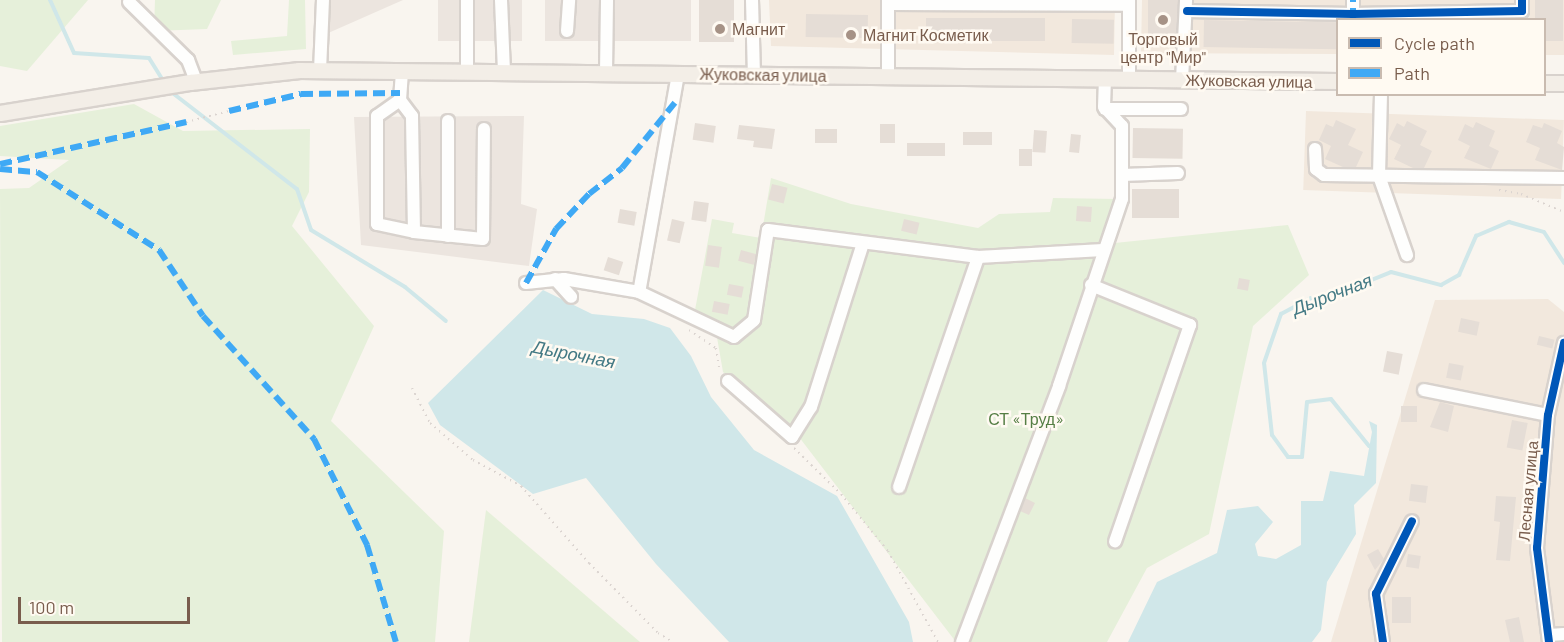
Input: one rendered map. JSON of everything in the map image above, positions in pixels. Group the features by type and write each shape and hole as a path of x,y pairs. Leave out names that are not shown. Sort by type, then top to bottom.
{"main road":[{"name":"Жуковская улица","path":"0,113 193,81 320,70 753,74 888,78 1336,81"},
{"path":"1546,83 1564,83"}],"street":[{"path":"320,70 323,0"},
{"path":"467,0 467,72"},
{"path":"501,0 504,72"},
{"path":"567,31 569,0"},
{"path":"606,73 607,0"},
{"path":"752,0 753,74"},
{"path":"1353,0 1353,17"},
{"path":"1182,80 1186,5 1353,17 1522,11 1522,0"},
{"path":"129,2 188,60 193,81"},
{"path":"888,78 888,2 1129,2 1129,80"},
{"path":"402,72 400,100 412,117 414,232"},
{"path":"639,292 678,74"},
{"path":"962,642 1059,386 1102,249 1122,200 1122,126 1105,109 1105,80"},
{"path":"1381,96 1379,176 1407,255"},
{"path":"400,100 376,116 377,224 414,232 483,239 484,129"},
{"path":"1105,109 1181,109"},
{"path":"448,121 448,236"},
{"path":"1315,149 1316,169 1324,175 1564,178"},
{"path":"1122,175 1178,173"},
{"path":"526,283 555,279 639,292 734,337 754,320 768,230 978,257 1102,249"},
{"path":"725,381 792,437 811,407 863,243"},
{"path":"899,487 978,257"},
{"path":"555,279 571,297"},
{"path":"1091,285 1190,325 1115,541"},
{"name":"Лесная улица","path":"1549,638 1537,548 1548,415 1564,343"},
{"path":"1424,390 1548,415"},
{"path":"1383,642 1376,594 1412,521"},
{"path":"1549,638 1564,634"}],"path":[{"path":"186,122 229,111"},
{"path":"1498,190 1521,194 1564,212"},
{"path":"681,324 716,348 725,381"},
{"path":"412,388 430,423 473,460 521,486 589,562 658,633 673,642"},
{"path":"790,445 841,494 888,551 938,642"}],"shaded area":[{"path":"327,0 403,0 326,34"},
{"path":"438,0 522,0 522,41 438,41"},
{"path":"545,0 691,0 691,41 545,41"},
{"path":"769,0 1115,0 1114,55 771,46"},
{"path":"1142,0 1564,0 1564,55 1546,55 1546,18 1336,18 1336,54 1141,53"},
{"path":"1306,111 1564,120 1561,199 1303,190"},
{"path":"524,116 521,204 537,209 529,266 361,245 354,117"},
{"path":"1548,299 1564,312 1564,642 1331,642 1435,300"}],"green space":[{"path":"0,0 88,0 27,71 0,66"},
{"path":"155,0 221,0 207,29 154,31"},
{"path":"289,0 305,0 306,49 233,55 231,41 287,36"},
{"path":"134,104 183,131 310,129 309,192 292,226 374,326 331,421 444,531 435,642 2,642 0,189 29,188 69,160 0,156 0,126"},
{"name":"СТ «Труд»","path":"771,178 851,204 978,228 999,214 1050,212 1053,198 1118,199 1105,244 1288,225 1309,275 1253,326 1209,534 1147,568 1107,642 956,642 799,437 723,372 714,320 695,310 712,219 734,223 732,233 761,238"},
{"path":"486,510 640,642 469,642"}],"water":[{"path":"543,290 592,314 644,319 670,328 691,356 711,397 754,450 837,496 909,622 913,642 729,642 656,564 586,478 533,494 440,425 428,403"},
{"path":"1369,421 1377,425 1376,483 1354,505 1356,534 1327,582 1321,630 1312,642 1128,642 1157,582 1217,553 1227,510 1258,506 1273,522 1255,544 1258,556 1276,559 1301,545 1301,501 1323,501 1330,471 1364,476 1372,432"}],"building":[{"path":"699,0 734,0 734,42 699,42"},
{"name":"Торговый центр \"Мир\"","path":"1148,0 1178,0 1178,40 1148,40"},
{"path":"1535,0 1563,0 1563,41 1546,41 1546,18 1535,18"},
{"path":"806,14 868,15 868,38 806,37"},
{"path":"926,18 1045,18 1045,41 926,41"},
{"path":"1072,19 1114,20 1114,44 1072,43"},
{"path":"1204,20 1336,22 1336,49 1204,47"},
{"path":"1336,120 1356,129 1348,145 1363,152 1356,167 1343,167 1325,159 1331,146 1319,140 1326,124 1333,127"},
{"path":"1407,121 1427,131 1420,145 1432,151 1424,168 1413,168 1394,159 1401,145 1389,139 1397,123 1404,127"},
{"path":"1476,122 1495,131 1489,146 1499,151 1491,169 1464,158 1470,146 1458,140 1465,124 1473,128"},
{"path":"695,123 716,126 713,143 693,140"},
{"path":"1544,123 1562,131 1557,143 1564,147 1562,170 1535,160 1540,148 1526,142 1533,125 1542,128"},
{"path":"880,124 895,124 895,143 880,143"},
{"path":"739,125 775,129 772,149 753,147 754,141 737,139"},
{"path":"1133,128 1183,129 1182,159 1132,158"},
{"path":"815,129 837,129 837,143 815,143"},
{"path":"1034,130 1047,131 1045,153 1032,152"},
{"path":"963,132 992,132 992,145 963,145"},
{"path":"1071,134 1081,135 1079,153 1069,152"},
{"path":"907,143 945,143 945,156 907,156"},
{"path":"1019,149 1032,149 1032,166 1019,166"},
{"path":"772,184 788,188 784,203 768,200"},
{"path":"1132,189 1179,189 1179,218 1132,218"},
{"path":"694,201 709,203 706,222 691,220"},
{"path":"1077,206 1092,207 1091,222 1076,221"},
{"path":"620,209 637,212 634,226 618,223"},
{"path":"672,219 685,222 680,243 667,240"},
{"path":"904,219 920,223 917,235 901,231"},
{"path":"708,245 722,247 719,268 705,266"},
{"path":"741,250 756,254 754,265 738,261"},
{"path":"608,257 623,262 619,275 604,270"},
{"path":"1239,278 1250,280 1248,291 1237,289"},
{"path":"729,284 744,287 742,298 727,295"},
{"path":"714,301 730,304 728,315 712,312"},
{"path":"1461,318 1480,322 1477,336 1458,332"},
{"path":"1539,336 1555,340 1552,349 1537,345"},
{"path":"1387,351 1403,354 1399,375 1383,372"},
{"path":"1449,363 1464,366 1461,381 1446,378"},
{"path":"1440,402 1454,406 1448,432 1430,427"},
{"path":"1401,406 1417,406 1417,422 1401,422"},
{"path":"1512,420 1528,423 1522,451 1507,447"},
{"path":"1411,484 1428,486 1426,503 1409,501"},
{"path":"1496,496 1516,497 1510,561 1496,560 1500,522 1494,521"},
{"path":"1025,498 1035,503 1029,515 1020,511"},
{"path":"1378,549 1384,559 1375,570 1367,555"},
{"path":"1408,554 1421,556 1419,569 1406,567"},
{"path":"1392,597 1411,597 1411,623 1392,623"},
{"path":"1519,617 1524,642 1510,642 1505,620"}],"waterway":[{"name":"Дырочная","path":"50,0 74,53 149,58 164,82"},
{"name":"Дырочная","path":"170,91 297,189 311,230 405,287 446,321"},
{"name":"Дырочная","path":"1369,446 1331,399 1307,402 1302,457 1288,457 1272,435 1264,363 1281,314 1311,298 1327,298 1391,272 1441,285 1459,275 1476,236 1509,222 1544,232 1564,263"}],"marked path":[{"path":"1353,0 1353,18"},
{"path":"229,111 301,94 400,93"},
{"path":"526,283 556,229 589,194 622,168 677,100"},
{"path":"0,164 186,122"},
{"path":"0,169 37,172 159,250 203,316 314,439 367,545 396,642"}],"cycle path":[{"path":"1187,11 1353,14 1522,11 1522,0"},
{"path":"1549,642 1537,548 1548,415 1564,343"},
{"path":"1383,642 1376,594 1412,521"}],"place":[{"name":"Торговый центр \"Мир\"","path":"1163,20"},
{"name":"Магнит","path":"720,29"},
{"name":"Магнит Косметик","path":"851,35"}]}
